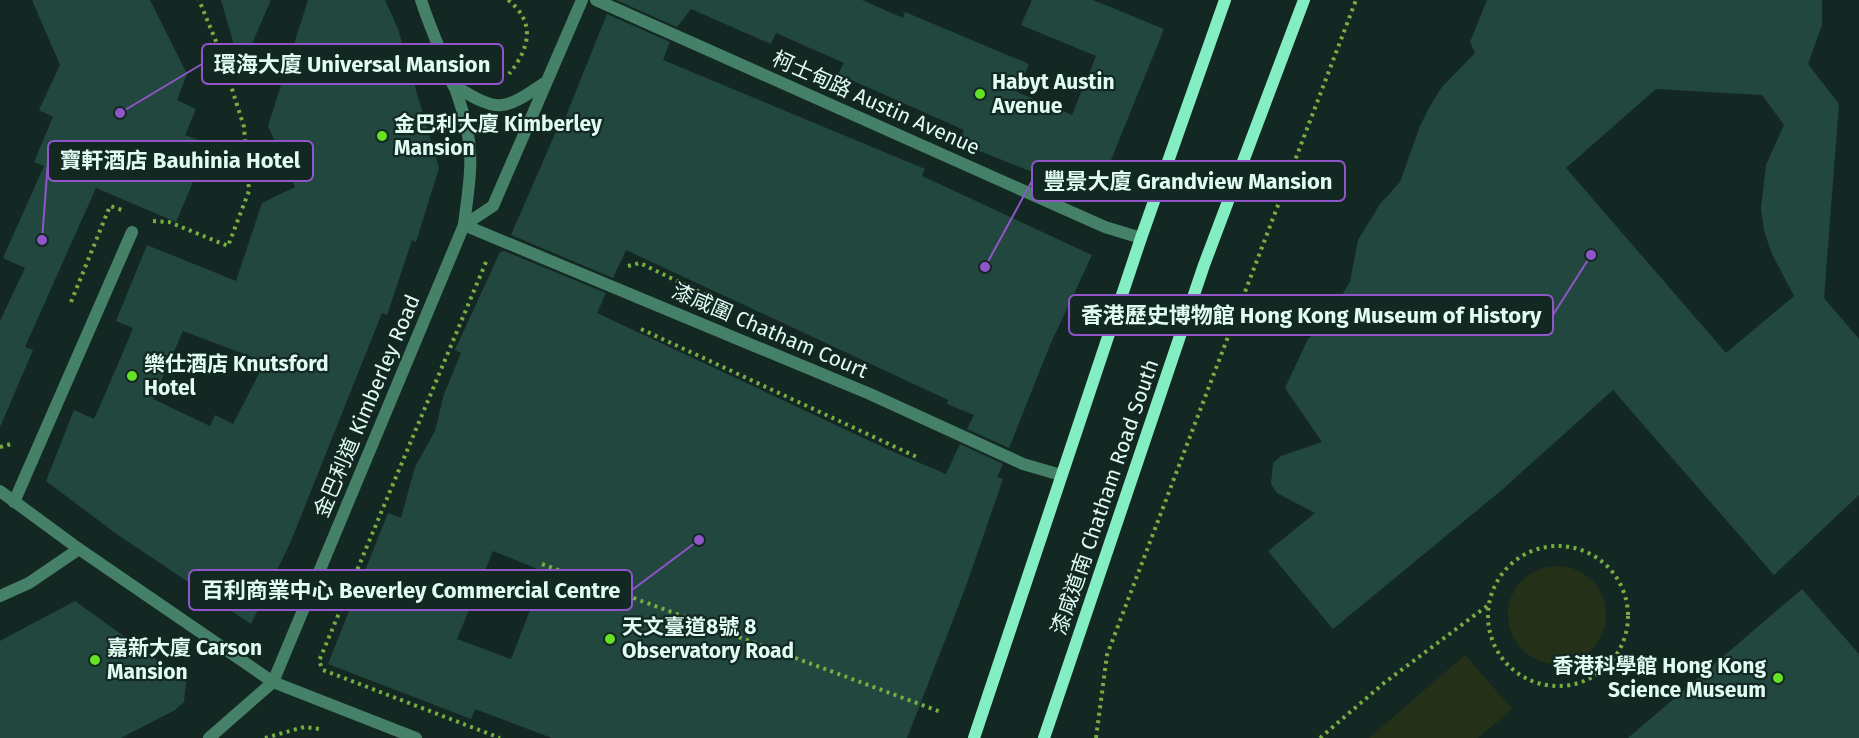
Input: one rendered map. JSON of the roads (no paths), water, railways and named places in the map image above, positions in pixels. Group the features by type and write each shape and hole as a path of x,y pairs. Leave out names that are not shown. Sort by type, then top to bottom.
{"main road":[{"path":"974,738 1141,238 1225,0"},
{"name":"漆咸道南 Chatham Road South","path":"1044,738 1204,265 1304,0"}],"street":[{"path":"423,0 453,85 469,142 469,175 464,225"},
{"path":"464,225 493,206 582,0"},
{"name":"柯士甸路 Austin Avenue","path":"596,0 1105,227 1141,238"},
{"path":"453,85 486,105 513,105 547,81"},
{"name":"漆咸圍 Chatham Court","path":"464,225 870,394 1023,464 1061,475"},
{"name":"金巴利道 Kimberley Road","path":"209,738 273,682 464,225"},
{"path":"14,502 132,232"},
{"path":"0,491 79,549 273,682 416,738"},
{"path":"0,596 29,583 79,549"}],"place":[{"name":"Habyt Austin Avenue","path":"980,94"},
{"name":"環海大廈 Universal Mansion","path":"120,113"},
{"name":"金巴利大廈 Kimberley Mansion","path":"382,136"},
{"name":"寶軒酒店 Bauhinia Hotel","path":"42,240"},
{"name":"香港歷史博物館 Hong Kong Museum of History","path":"1591,255"},
{"name":"豐景大廈 Grandview Mansion","path":"985,267"},
{"name":"樂仕酒店 Knutsford Hotel","path":"132,376"},
{"name":"百利商業中心 Beverley Commercial Centre","path":"699,540"},
{"name":"天文臺道8號 8 Observatory Road","path":"610,639"},
{"name":"嘉新大廈 Carson Mansion","path":"95,660"},
{"name":"香港科學館 Hong Kong Science Museum","path":"1778,678"}]}
